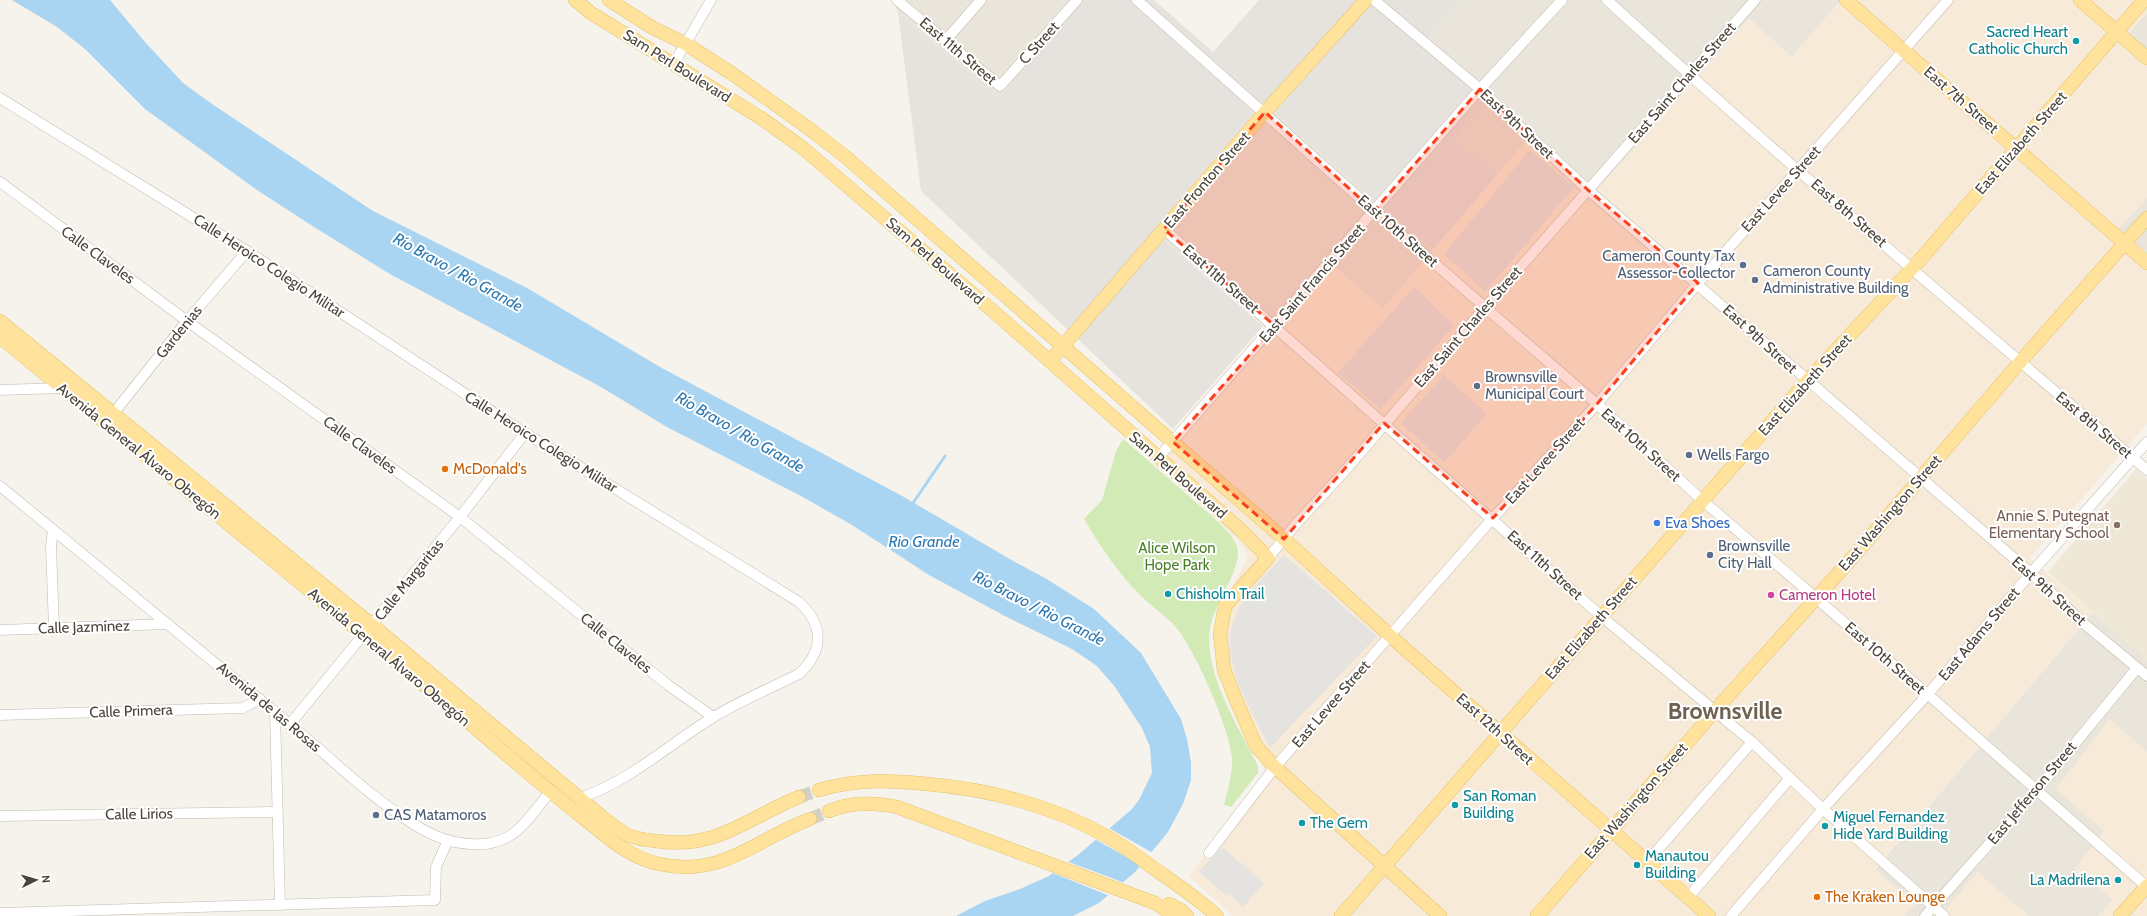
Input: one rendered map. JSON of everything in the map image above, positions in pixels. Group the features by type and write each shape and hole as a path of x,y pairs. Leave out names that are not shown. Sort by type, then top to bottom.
{"main road":[{"name":"Sam Perl Boulevard","path":"575,0 591,13 761,118 804,149 877,210 1050,361 1243,532 1268,558"},
{"name":"Sam Perl Boulevard","path":"609,0 653,28 686,44 805,125 847,158 1284,539"},
{"name":"East Fronton Street","path":"1050,361 1265,112 1366,0"},
{"name":"East 7th Street","path":"1846,0 2147,263"},
{"path":"2080,0 2147,58"},
{"name":"East Elizabeth Street","path":"1341,916 1807,380 1912,268 2017,149 2144,0"},
{"name":"East Washington Street","path":"1537,916 1714,711 1921,479 2020,362 2147,218"},
{"name":"Avenida General Álvaro Obregón","path":"0,321 109,418 488,730 626,834 641,839 685,843 704,841 728,832 799,797"},
{"name":"Avenida General Álvaro Obregón","path":"0,337 62,388 109,418"},
{"name":"East 12th Street","path":"1284,539 1390,636 1708,916"},
{"name":"East Saint Charles Street","path":"1268,558 1225,606 1220,634 1224,670 1256,746 1275,767 1440,916"},
{"name":"Avenida General Álvaro Obregón","path":"488,730 550,792 625,850 644,859 674,866 706,865 725,861 810,818"},
{"path":"819,790 864,780 892,780 942,785 987,793 1029,804 1060,815 1106,836 1175,883 1217,916"},
{"path":"829,811 857,804 875,803 897,807 1155,903 1175,916"},
{"path":"2120,916 2147,887"},
{"path":"1155,903 1163,902 1171,904 1187,916"},
{"path":"1155,903 1156,916"},
{"path":"1155,903 1160,916"},
{"path":"1155,903 1166,916"}],"street":[{"path":"673,65 711,0"},
{"name":"East 11th Street","path":"897,0 1000,86"},
{"path":"945,41 981,0"},
{"name":"C Street","path":"1000,86 1077,0"},
{"name":"East 10th Street","path":"1137,0 1265,112 1374,211 1597,404 1702,500 1928,694 2036,791 2147,887"},
{"name":"East 9th Street","path":"1374,0 1480,89 1588,190 1698,283 1807,380 2031,573 2082,622 2147,676"},
{"name":"East Saint Francis Street","path":"1158,458 1275,326 1480,89 1562,0"},
{"name":"East 8th Street","path":"1607,0 1689,75 1800,169 2020,362 2147,470"},
{"name":"East Saint Charles Street","path":"1268,558 1485,306 1754,0"},
{"name":"East Levee Street","path":"1209,853 1275,767 1493,518 1597,404 1698,283 1948,0"},
{"name":"Calle Heroico Colegio Militar","path":"0,98 247,251 525,433 799,602 810,613 817,628 817,648 810,663 799,674 713,717 633,773 613,784 580,798"},
{"name":"Calle Claveles","path":"0,182 187,321 460,517 668,685 713,717"},
{"name":"East 11th Street","path":"1164,229 1493,518 1602,616 1752,742 1823,809 1944,916"},
{"name":"Gardenias","path":"109,418 187,321 247,251"},
{"path":"0,390 62,388"},
{"name":"Calle Margaritas","path":"290,724 460,517 525,433"},
{"name":"East Adams Street","path":"1731,916 1823,809 1928,694 2031,573 2147,442"},
{"name":"Avenida de las Rosas","path":"0,486 398,814 426,832 448,840 481,844 493,843 507,839 515,834 550,792"},
{"path":"53,530 51,546 54,628"},
{"name":"Calle Jazmínez","path":"0,630 168,624"},
{"name":"East Jefferson Street","path":"1925,916 2036,791 2137,668"},
{"name":"Calle Primera","path":"0,715 242,708 260,699"},
{"path":"275,712 280,905"},
{"path":"1647,862 1752,742"},
{"path":"1687,898 1790,778"},
{"name":"Calle Lirios","path":"0,816 278,812"},
{"path":"0,913 435,900 436,867 448,840"}],"highlighted area":[{"path":"1480,89 1588,190 1698,283 1597,404 1493,518 1384,423 1284,539 1173,442 1275,326 1164,229 1265,112 1374,211"}],"shaded area":[{"path":"893,0 1082,0 998,99 898,13"},
{"path":"1082,0 1154,0 1213,52 1259,0 1461,0 1427,38 1492,93 1454,139 1497,175 1433,250 1262,102 1153,231 1263,326 1173,429 921,191 898,13 998,99"},
{"path":"1461,0 1841,0 1792,57 1749,19 1588,200 1527,140 1497,175 1454,139 1427,38"},
{"path":"1841,0 2147,0 2147,13 2129,33 2147,50 2147,198 2119,229 2147,253 2147,424 2030,558 2093,612 1875,869 1915,904 1904,916 1233,916 1189,876 1265,771 1225,695 1214,640 1220,611 1248,557 1242,545 1158,458 1335,267 1383,309 1527,140 1588,200 1750,19 1792,57"},
{"path":"2147,13 2147,50 2128,33"},
{"path":"1262,102 1433,250 1383,309 1335,267 1274,334 1153,231"},
{"path":"1530,150 1574,187 1485,292 1444,254"},
{"path":"2147,198 2147,253 2118,229"},
{"path":"1414,287 1454,325 1381,409 1338,373"},
{"path":"1444,375 1487,414 1444,462 1401,423"},
{"name":"Annie S. Putegnat Elementary School","path":"2136,469 2147,479 2147,659 2048,572"},
{"path":"1284,555 1377,636 1270,748 1246,701 1236,677 1229,651 1231,629 1238,609 1250,591"},
{"path":"2093,612 2147,659 2147,752 2109,719 2104,831 2075,869 2113,900 2098,916 2029,916 1977,872 1941,916 1904,916 1915,904 1875,870"},
{"path":"2109,719 2147,752 2147,916 2098,916 2113,900 2075,869 2104,831 2056,789"},
{"path":"1222,847 1264,883 1243,907 1228,893 1226,895 1199,872"},
{"path":"1977,872 2029,916 1941,916"}],"green space":[{"name":"Alice Wilson Hope Park","path":"1123,439 1213,517 1231,535 1237,546 1238,556 1236,565 1213,616 1209,641 1211,659 1223,697 1258,766 1258,773 1231,807 1224,805 1231,771 1232,760 1230,747 1219,712 1202,671 1184,638 1176,627 1140,595 1124,578 1084,519 1102,500 1116,451"}],"water":[{"name":"Rio Grande","path":"12,0 110,0 145,42 183,83 373,211 527,288 660,367 904,497 1045,578 1094,609 1141,653 1181,719 1187,739 1191,763 1191,780 1183,804 1168,832 1135,872 1099,903 1073,916 956,916 985,901 1020,889 1049,876 1078,855 1131,810 1139,800 1152,773 1150,747 1142,728 1115,687 1097,666 1072,649 1003,615 929,575 852,525 801,496 667,427 601,387 390,274 257,190 145,109 85,49 57,27"}],"pier":[{"path":"1107,827 1153,853 1142,866 1093,838"},
{"path":"1066,861 1125,883 1110,896 1050,872"}],"waterway":[{"path":"911,506 945,456"}],"tunnel":[{"path":"799,797 819,790"},
{"path":"810,819 829,811"}],"place":[{"name":"Sacred Heart Catholic Church","path":"2076,41"},
{"name":"Cameron County Tax Assessor-Collector","path":"1743,265"},
{"name":"Cameron County Administrative Building","path":"1755,280"},
{"name":"Brownsville Municipal Court","path":"1477,386"},
{"name":"Wells Fargo","path":"1689,455"},
{"name":"McDonald's","path":"445,469"},
{"name":"Eva Shoes","path":"1657,523"},
{"name":"Annie S. Putegnat Elementary School","path":"2117,525"},
{"name":"Brownsville City Hall","path":"1710,555"},
{"name":"Chisholm Trail","path":"1168,594"},
{"name":"Cameron Hotel","path":"1771,595"},
{"name":"San Roman Building","path":"1455,805"},
{"name":"CAS Matamoros","path":"376,815"},
{"name":"The Gem","path":"1302,823"},
{"name":"Miguel Fernandez Hide Yard Building","path":"1825,826"},
{"name":"Manautou Building","path":"1637,865"},
{"name":"La Madrilena","path":"2118,880"},
{"name":"The Kraken Lounge","path":"1817,897"}],"district":[{"name":"Brownsville","path":"1725,711"}],"water label":[{"name":"Río Bravo / Rio Grande","path":"458,272"},
{"name":"Río Bravo / Rio Grande","path":"740,432"},
{"name":"Río Bravo / Rio Grande","path":"1039,608"}]}
